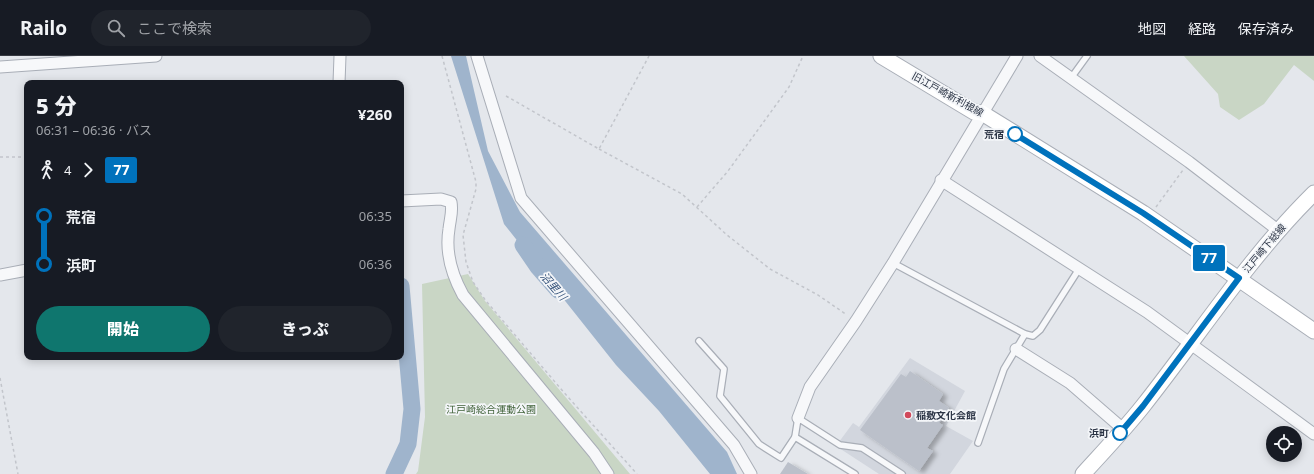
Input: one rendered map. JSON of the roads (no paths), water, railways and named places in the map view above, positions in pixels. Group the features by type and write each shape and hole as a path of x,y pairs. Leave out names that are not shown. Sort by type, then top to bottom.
{"street":[{"path":"0,67 109,58 156,56"},
{"path":"339,80 340,56"},
{"path":"477,56 521,198 734,445 750,474"},
{"name":"旧江戸崎新利根線","path":"883,56 974,112 982,113 1149,217 1239,278 1314,332"},
{"path":"798,418 810,387 856,321 893,263 941,180 1017,56"},
{"path":"1040,56 1189,162 1279,231"},
{"path":"941,180 1147,312 1314,434"},
{"name":"江戸崎下総線","path":"1083,474 1143,406 1239,278 1314,193"},
{"path":"404,201 440,199 451,202 453,210 448,244 449,259 456,283 464,295 594,453 600,468 608,474"},
{"path":"0,275 24,271"},
{"path":"1016,349 1070,383 1123,429"}],"lane":[{"path":"1071,78 1087,56"},
{"path":"893,263 1025,334 1033,336 1040,330 1079,269"},
{"path":"978,443 1004,369 1025,334"},
{"path":"700,341 724,369 720,396 759,444 781,458 795,437 798,418 840,445 862,448 902,474"},
{"path":"795,437 855,474"}],"water":[{"path":"451,56 466,56 488,151 520,212 727,452 737,474 710,474 659,411 616,365 504,224"},
{"path":"409,408 414,410 410,445 397,474 391,474 405,443"}],"waterway":[{"name":"沼里川","path":"523,245 538,267 558,290"},
{"path":"394,474 408,444 412,409 404,320"}],"place":[{"name":"荒宿","path":"1015,134"},
{"name":"稲敷文化会館","path":"908,415"},
{"name":"浜町","path":"1120,433"}],"park label":[{"name":"江戸崎総合運動公園","path":"491,409"}]}
